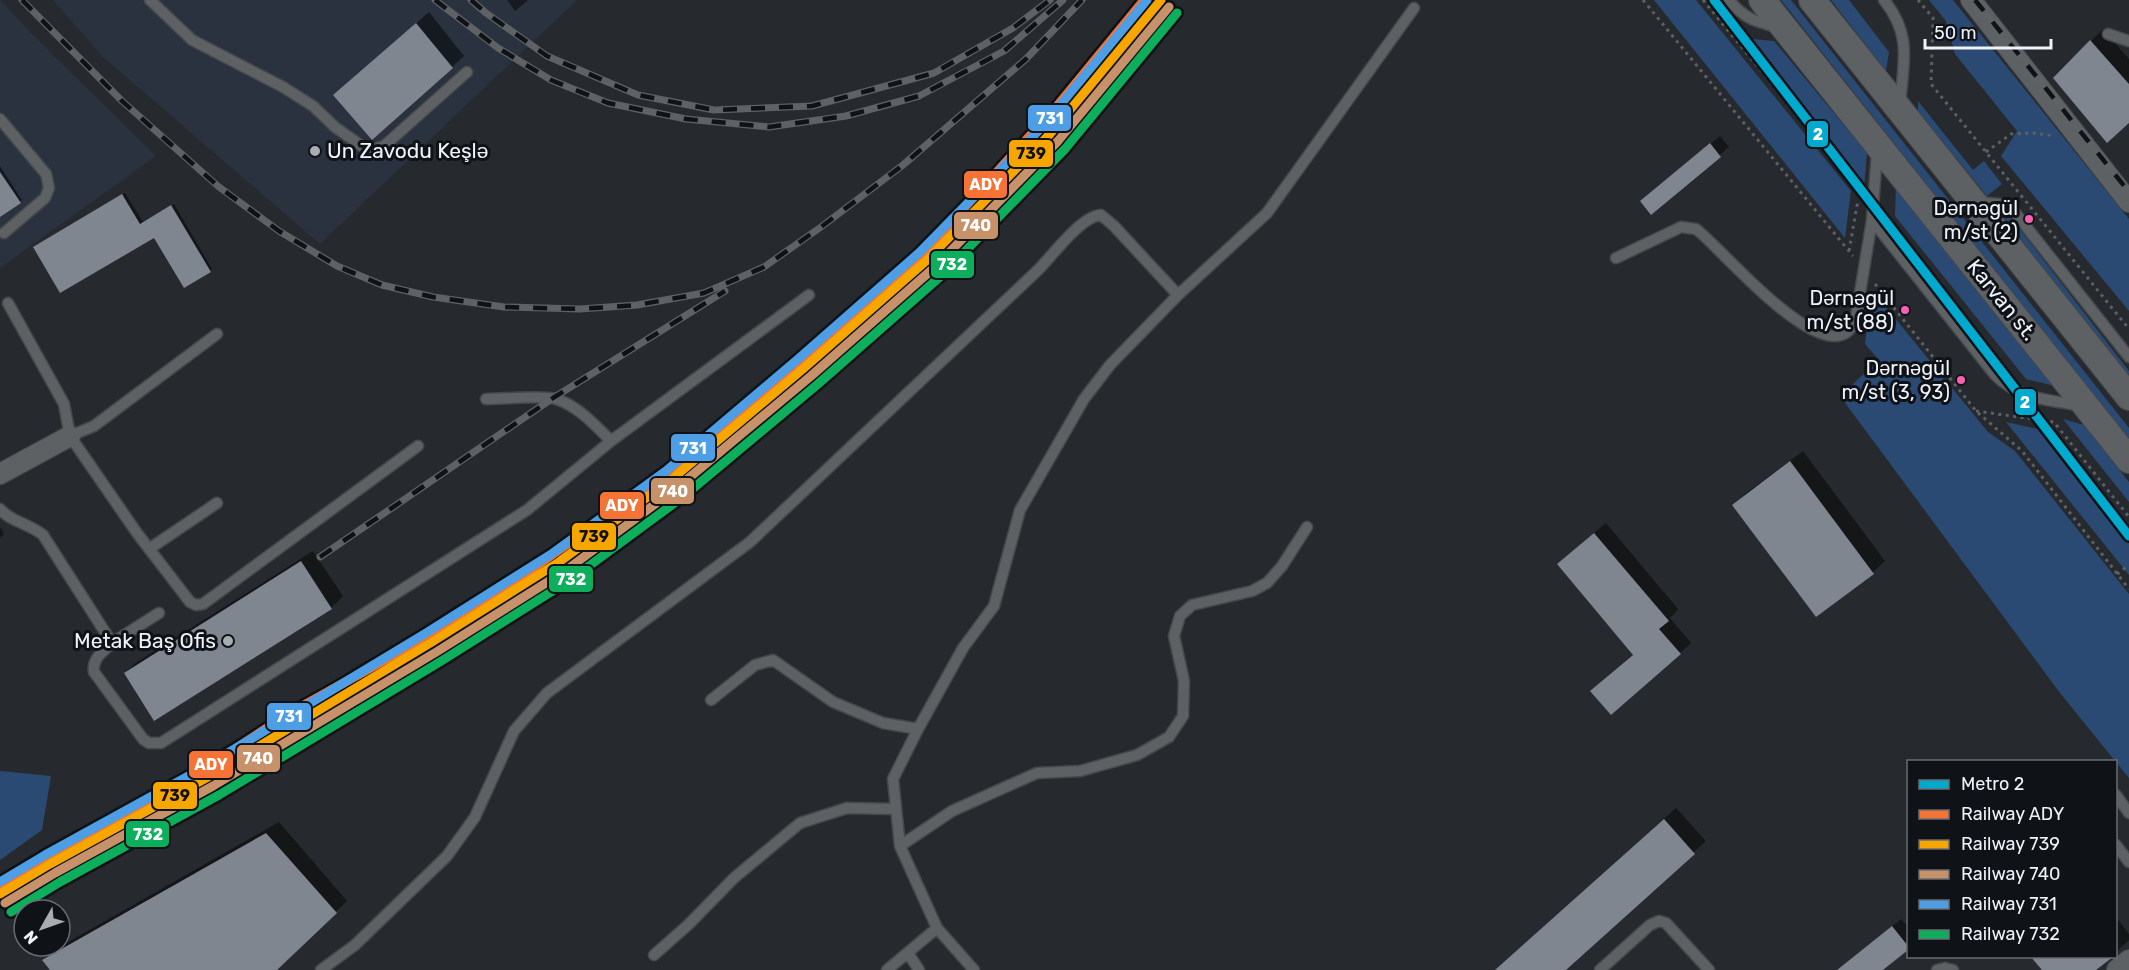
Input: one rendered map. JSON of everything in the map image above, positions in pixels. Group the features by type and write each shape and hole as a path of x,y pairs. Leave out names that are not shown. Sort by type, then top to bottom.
{"street":[{"name":"Karvan st.","path":"1762,0 2129,460"},
{"name":"Karvan st.","path":"1812,0 2129,397"},
{"path":"1971,0 2129,202"},
{"path":"0,474 70,436"},
{"path":"2117,970 2129,960"}],"lane":[{"path":"150,0 192,40 283,87 313,106 335,127 363,147 372,150 384,146 467,72"},
{"path":"1730,0 1749,19 1785,29"},
{"path":"1884,0 1897,19 1903,34 1900,112"},
{"path":"974,970 937,928 900,846 893,779 963,648 994,606 1020,510 1084,399 1110,365 1178,295 1267,213 1414,8"},
{"path":"2108,34 2129,41"},
{"path":"0,119 46,174 49,188 45,198 4,233"},
{"path":"1616,258 1682,227 1696,229 1783,312 1820,333 1831,337 1841,336 1854,325 1872,220 1878,146"},
{"path":"1972,201 2009,205 2129,357"},
{"path":"321,970 355,945 447,856 475,817 514,731 547,693 750,542 1038,270 1083,222 1093,215 1101,215 1114,225 1178,295"},
{"path":"1872,220 2004,384 2025,395 2088,407"},
{"path":"159,612 112,643 93,664 94,672 143,739 149,743 161,743 492,534 541,500 611,441 809,295"},
{"path":"8,303 64,404 70,436 149,549 190,602 196,605 203,604 418,446"},
{"path":"70,436 94,426 217,334"},
{"path":"486,399 554,398 568,404 587,418 611,441"},
{"path":"149,549 217,503"},
{"path":"0,509 4,514 33,526 43,535 112,643"},
{"path":"900,846 952,811 1036,774 1080,771 1137,755 1169,737 1183,716 1184,681 1174,636 1180,616 1192,605 1252,591 1267,584 1282,566 1307,527"},
{"path":"711,700 755,665 773,660 833,702 883,723 918,729"},
{"path":"2117,798 2129,813"},
{"path":"654,955 689,924 734,878 800,823 847,808 896,809"},
{"path":"2117,847 2129,862"},
{"path":"1600,970 1650,925 1659,921 1666,923 1709,970"},
{"path":"887,970 937,928"},
{"path":"908,953 919,970"},
{"path":"1937,970 1945,968 1953,970"}],"path":[{"path":"1643,0 1849,251 1976,411 2022,451 2129,589"},
{"path":"1703,0 1860,191 1849,251"},
{"path":"1918,0 1933,18 1931,84 2129,329"},
{"path":"1986,152 2011,134 2033,133 2051,135 2087,150"},
{"path":"1976,411 2054,422 2129,517"},
{"path":"2117,574 2129,565"}],"shaded area":[{"path":"0,0 156,156 0,268"},
{"name":"Un Zavodu Keşlə","path":"53,0 577,0 320,244 103,57"},
{"path":"1654,0 1696,0 1851,191 1845,238"},
{"path":"1781,0 1791,0 2129,428 2129,441"},
{"path":"1831,0 1849,0 1889,52 1886,71"},
{"path":"1929,0 1953,0 2129,219 2129,311 2001,156 2017,131 1955,54 1946,21"},
{"path":"1742,38 1774,41 1867,153 1864,188"},
{"path":"1918,101 1973,170 1984,161 2002,184 1987,196 1918,111"},
{"path":"1896,184 2055,386 2026,379 1895,216"},
{"path":"1997,208 2005,210 2129,371 2129,379"},
{"path":"1872,290 1988,432 2015,451 2129,594 2129,778 2117,760 2114,760 2060,693 1840,396 1879,360 1865,344"},
{"path":"2063,419 2084,425 2129,482 2129,502"},
{"path":"2006,422 2056,433 2129,524 2129,575"},
{"path":"0,771 51,776 42,830 0,860"}],"building":[{"path":"416,23 453,68 372,140 333,95"},
{"path":"2090,40 2129,84 2129,123 2107,143 2053,78"},
{"path":"1710,143 1721,157 1651,215 1640,201"},
{"path":"0,172 21,203 0,217"},
{"path":"122,194 140,224 171,205 211,272 184,288 154,238 60,293 33,247"},
{"path":"1790,461 1874,574 1816,617 1732,505"},
{"path":"1594,533 1669,621 1659,629 1681,654 1611,715 1590,691 1633,655 1557,564"},
{"name":"Metak Baş Ofis","path":"301,561 332,609 154,721 124,673"},
{"path":"1664,819 1695,854 1566,970 1495,970"},
{"path":"266,833 337,913 277,970 50,970 42,960 72,958 72,943"},
{"path":"1892,926 1907,945 1907,951 1883,970 1837,970"},
{"path":"2032,958 2112,958 2096,970 2042,970"}],"railway":[{"path":"22,0 122,101 219,187 279,231 337,266 382,285 433,297 504,307 580,309 637,305 704,293 764,267 903,165 1026,59 1082,0"},
{"path":"435,0 498,48 551,80 608,103 686,119 769,127 846,116 919,96 1004,51 1063,0"},
{"path":"471,0 547,56 638,95 714,110 812,106 934,73 1013,28 1050,0"},
{"path":"1975,0 2129,192"},
{"path":"320,557 553,398 725,291"}],"metro line":[{"name":"2","path":"1714,0 2129,536"}],"rail line":[{"name":"ADY","path":"0,885 45,857 203,770 288,714 401,651 519,578 619,508 682,460 873,299 934,241 1057,106 1144,0"},
{"name":"731","path":"0,882 203,768 426,633 553,553 666,471 920,252 1042,127 1147,0"},
{"name":"739","path":"0,894 208,777 432,642 559,562 672,479 927,260 1050,134 1161,0"},
{"name":"740","path":"5,903 213,786 438,651 565,571 678,487 811,376 935,267 1058,141 1169,7"},
{"name":"732","path":"11,912 60,882 219,795 443,660 570,580 684,496 818,384 942,275 1065,149 1177,13"}],"place":[{"name":"Un Zavodu Keşlə","path":"315,151"},
{"name":"Dərnəgül m/st (2)","path":"2029,219"},
{"name":"Dərnəgül m/st (88)","path":"1905,310"},
{"name":"Dərnəgül m/st (3, 93)","path":"1961,380"},
{"name":"Metak Baş Ofis","path":"228,641"}]}
